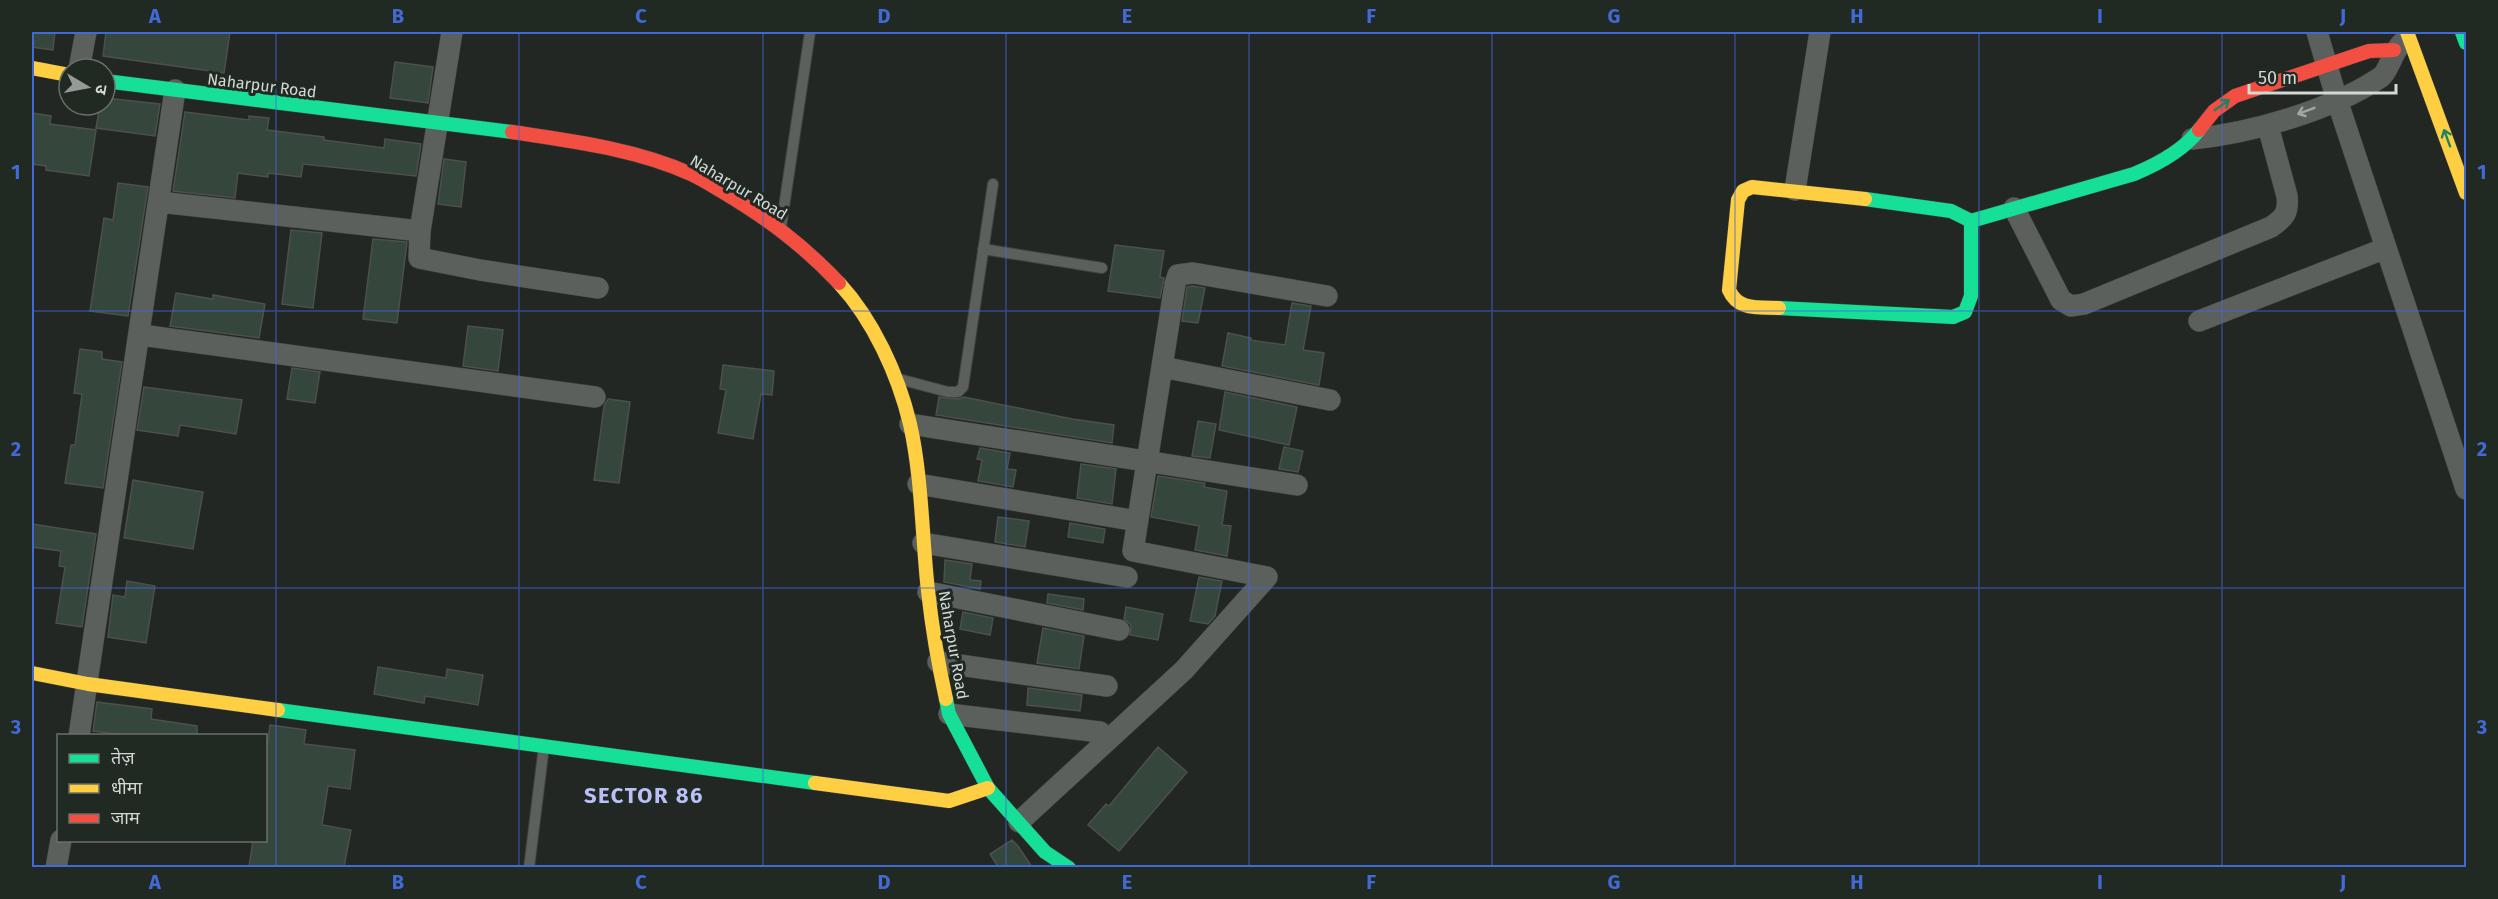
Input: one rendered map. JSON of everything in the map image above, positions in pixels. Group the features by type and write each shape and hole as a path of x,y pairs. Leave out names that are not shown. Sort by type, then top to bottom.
{"street":[{"path":"81,57 86,32"},
{"path":"452,32 420,231 419,258 424,261 598,288"},
{"path":"1795,189 1820,32"},
{"path":"2317,32 2337,100 2466,489"},
{"path":"2462,32 2466,43"},
{"path":"1971,220 1971,296 1965,312 1953,317 1742,306 1733,300 1729,290 1738,200 1743,191 1752,187 1795,189 1950,211 1971,220 2134,174 2156,165 2192,139 2214,111 2235,96 2406,37"},
{"path":"2192,139 2231,135 2268,126 2337,100 2383,76 2406,37"},
{"path":"2406,37 2466,193"},
{"path":"32,68 57,73"},
{"name":"Naharpur Road","path":"117,83 582,142 642,157 692,174 768,219 821,264 850,295 873,331 896,378 910,424 918,484 927,592 949,714 988,788 1045,852 1069,867"},
{"path":"79,734 141,335 176,90"},
{"path":"2014,208 2061,300 2071,306 2084,304 2271,227 2284,217 2288,208 2287,196 2268,126"},
{"path":"159,202 420,231"},
{"path":"2199,321 2386,248"},
{"path":"1019,822 1185,670 1267,577 1133,551 1178,275 1193,273 1327,296"},
{"path":"141,335 595,397"},
{"path":"1162,367 1330,399"},
{"path":"910,424 1297,485"},
{"path":"918,484 1137,521"},
{"path":"923,543 1127,577"},
{"path":"927,592 1119,630"},
{"path":"938,662 1107,686"},
{"path":"32,673 88,684 948,801 988,788"},
{"path":"949,714 1100,732"},
{"path":"56,867 60,842"}],"lane":[{"path":"780,230 810,32"},
{"path":"896,378 948,392 958,392 963,387 993,184"},
{"path":"983,249 1102,268"},
{"path":"529,867 544,746"}],"building":[{"path":"32,32 55,32 53,50 32,47"},
{"path":"106,32 230,32 224,73 103,56"},
{"path":"395,62 433,67 428,103 390,98"},
{"path":"117,99 160,104 155,136 96,128 98,117 117,117"},
{"path":"185,112 249,120 249,116 269,118 267,130 324,137 324,140 384,148 385,139 421,144 416,176 303,164 301,177 268,173 268,177 238,173 235,198 173,191"},
{"path":"32,113 51,116 50,124 96,130 89,176 46,170 46,166 32,164"},
{"path":"444,159 466,162 461,207 438,204"},
{"path":"118,183 148,187 128,316 90,311 104,218 113,220"},
{"path":"291,230 322,233 313,308 282,304"},
{"path":"373,239 407,242 397,323 363,319"},
{"path":"1115,245 1164,251 1160,277 1164,278 1160,298 1108,291"},
{"path":"1187,287 1205,288 1198,323 1182,321"},
{"path":"176,293 213,299 213,295 265,304 259,338 170,326"},
{"path":"1292,303 1311,306 1303,350 1324,353 1319,385 1222,366 1228,333 1251,338 1250,340 1285,345"},
{"path":"468,326 503,330 498,371 463,366"},
{"path":"80,349 102,352 102,359 122,362 103,488 65,483 71,445 75,445 82,394 74,393"},
{"path":"723,365 774,371 772,395 761,394 753,439 718,433 726,390 720,389"},
{"path":"292,368 320,372 315,403 287,399"},
{"path":"144,387 242,400 236,434 180,425 178,436 137,430"},
{"path":"1225,392 1297,407 1289,445 1219,430"},
{"path":"939,397 958,399 964,397 1072,419 1114,425 1112,443 936,415"},
{"path":"608,399 630,402 619,483 594,480 604,406"},
{"path":"1198,421 1216,424 1210,458 1192,456"},
{"path":"1284,447 1303,451 1298,472 1279,469"},
{"path":"980,448 1010,453 1007,469 1016,470 1013,487 978,481 982,460 977,459"},
{"path":"1081,464 1116,469 1112,504 1077,498"},
{"path":"1158,476 1205,483 1204,487 1227,491 1222,525 1231,526 1227,556 1195,550 1199,526 1151,517"},
{"path":"133,480 203,492 193,549 124,538"},
{"path":"998,517 1029,521 1025,547 995,542"},
{"path":"1070,523 1105,529 1103,543 1068,537"},
{"path":"32,524 96,534 82,627 56,623 65,567 59,566 61,551 32,547"},
{"path":"945,560 972,564 970,580 981,581 980,589 944,582"},
{"path":"1199,577 1222,581 1215,616 1208,624 1190,621"},
{"path":"127,581 155,586 146,643 108,637 113,595 125,597"},
{"path":"1048,594 1084,599 1083,610 1047,603"},
{"path":"1126,607 1163,614 1158,640 1130,635 1131,625 1124,619"},
{"path":"963,612 993,618 990,635 960,629"},
{"path":"1043,628 1084,636 1079,669 1037,663"},
{"path":"378,667 446,678 447,669 483,675 478,705 425,696 424,703 374,694"},
{"path":"1028,688 1082,695 1080,711 1027,705"},
{"path":"97,702 152,709 151,719 197,726 197,734 117,734 93,731"},
{"path":"270,725 306,730 304,744 355,750 350,789 328,786 322,825 351,830 344,867 249,867 253,842 267,842 267,748"},
{"path":"1158,747 1187,772 1119,851 1088,825 1106,804 1109,806"},
{"path":"1012,840 1032,867 998,867 990,854"}],"traffic: fast":[{"path":"2462,32 2466,43"},
{"path":"117,83 512,132"},
{"path":"1865,199 1951,211 1971,221 2134,174 2170,156 2193,138 2199,130"},
{"path":"1779,308 1953,317 1965,312 1971,296 1971,221"},
{"path":"946,699 949,714 988,788 1045,852 1069,868"},
{"path":"278,710 815,783"}],"traffic: slow":[{"path":"2407,32 2466,193"},
{"path":"32,68 57,73"},
{"path":"1779,308 1744,305 1738,302 1729,290 1738,200 1743,191 1752,187 1865,199"},
{"path":"839,283 863,314 883,349 899,386 910,424 919,486 930,604 946,699"},
{"path":"32,673 88,684 278,710"},
{"path":"815,783 949,801 988,788"}],"traffic: jam":[{"path":"2199,130 2214,111 2235,96 2369,51 2394,50"},
{"path":"512,132 626,152 691,174 770,223 812,257 839,283"}],"district":[{"name":"SECTOR 86","path":"644,795"}]}
